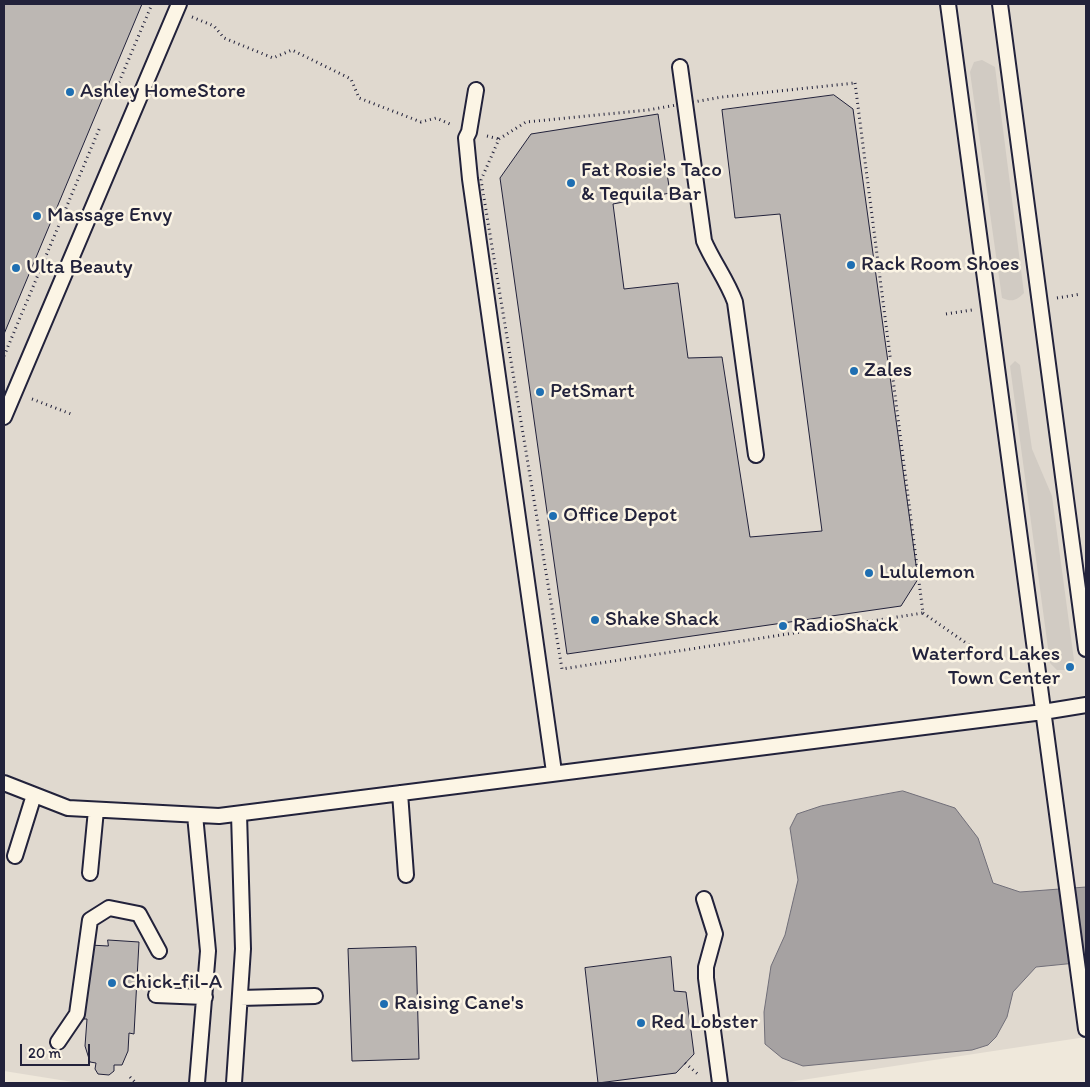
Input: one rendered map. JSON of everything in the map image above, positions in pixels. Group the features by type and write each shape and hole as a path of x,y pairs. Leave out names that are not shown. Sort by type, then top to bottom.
{"lane":[{"path":"4,417 179,4"},
{"path":"948,4 1086,1023"},
{"path":"1000,4 1086,649"},
{"path":"680,66 704,240 711,258 727,281 735,302 756,455"},
{"path":"476,90 469,132 466,138 470,178 554,772"},
{"path":"4,783 68,808 219,816 554,772 1044,712 1086,705"},
{"path":"400,793 406,875"},
{"path":"15,856 34,795"},
{"path":"90,873 96,810"},
{"path":"234,1083 243,948 239,814"},
{"path":"196,815 208,951 197,1083"},
{"path":"704,899 714,934 706,967 706,978 720,1083"},
{"path":"58,1042 77,1014 90,920 109,908 139,914 159,951"},
{"path":"156,995 205,997"},
{"path":"240,998 315,996"}],"path":[{"path":"117,87 152,4"},
{"path":"191,17 214,26 224,38 273,58 292,50 351,80 359,98 421,122 436,118 469,132 499,140"},
{"path":"923,613 854,83 722,97 648,110 526,122 499,140 481,180 562,669 923,613 992,661"},
{"path":"4,356 100,127"},
{"path":"1054,298 1081,294"},
{"path":"946,314 974,310"},
{"path":"31,398 71,414"},
{"path":"685,1063 702,1078"},
{"path":"130,1077 136,1083"}],"shaded area":[{"name":"Waterford Lakes Town Center","path":"4,4 1086,4 1086,1037 782,1083 79,1083 4,1071"},
{"path":"982,60 995,67 1024,293 1014,300 1002,298 970,72 974,62"},
{"path":"1015,361 1020,365 1032,449 1052,496 1074,660 1065,670 1057,670 1050,663 1010,366"},
{"path":"903,791 955,808 978,838 993,883 1020,892 1086,887 1086,962 1036,967 1013,992 1007,1017 996,1037 988,1045 972,1050 803,1066 782,1058 765,1044 764,1012 771,966 785,935 798,880 790,828 797,814 821,806"}],"building":[{"path":"4,4 142,4 4,334"},
{"path":"834,95 853,109 918,579 901,606 567,654 500,178 531,134 658,114 670,193 613,204 624,289 678,283 688,358 722,357 750,537 822,531 780,214 735,218 722,110"},
{"name":"Chick-fil-A","path":"108,940 139,942 134,1034 129,1033 128,1051 122,1065 114,1065 114,1071 109,1075 98,1074 95,1069 96,1063 90,1062 85,1046 87,1019 84,1019 90,945 108,946"},
{"name":"Raising Cane's","path":"416,947 419,1059 352,1061 348,949"},
{"name":"Red Lobster","path":"671,957 674,991 686,992 694,1054 676,1073 598,1083 585,968"}],"place":[{"name":"Ashley HomeStore","path":"70,92"},
{"name":"Fat Rosie's Taco & Tequila Bar","path":"571,183"},
{"name":"Massage Envy","path":"37,216"},
{"name":"Rack Room Shoes","path":"851,265"},
{"name":"Ulta Beauty","path":"16,268"},
{"name":"Zales","path":"854,371"},
{"name":"PetSmart","path":"540,392"},
{"name":"Office Depot","path":"553,516"},
{"name":"Lululemon","path":"869,573"},
{"name":"Shake Shack","path":"595,620"},
{"name":"RadioShack","path":"783,626"},
{"name":"Waterford Lakes Town Center","path":"1070,667"},
{"name":"Chick-fil-A","path":"112,983"},
{"name":"Raising Cane's","path":"384,1004"},
{"name":"Red Lobster","path":"641,1023"}]}
